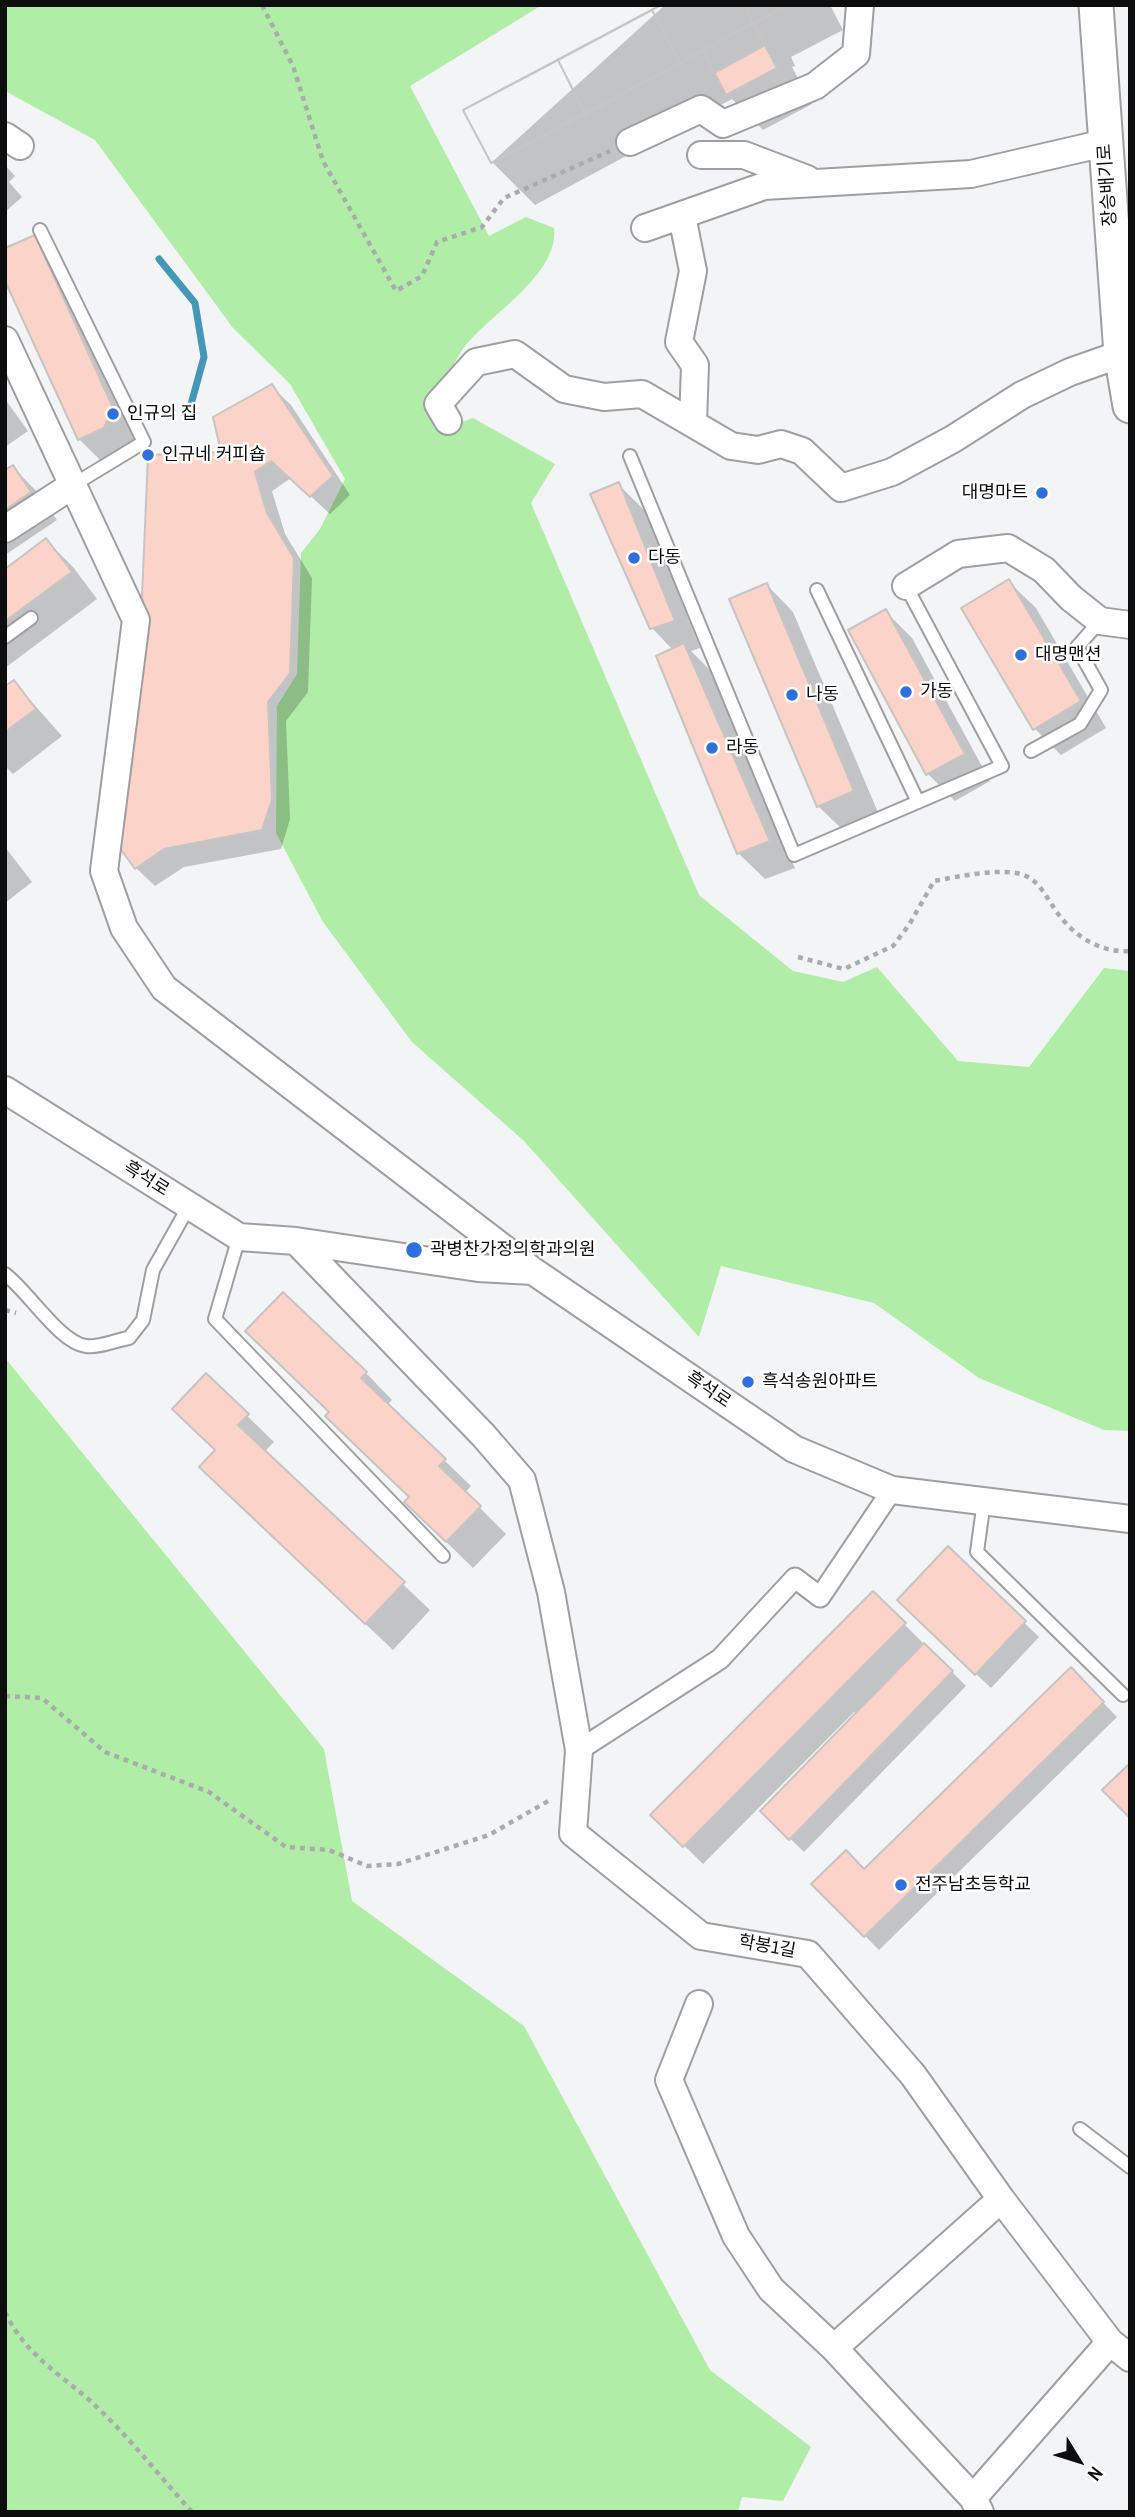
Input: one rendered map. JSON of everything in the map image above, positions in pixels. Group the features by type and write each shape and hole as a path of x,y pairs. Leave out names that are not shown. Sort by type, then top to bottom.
{"street":[{"path":"630,142 701,109 723,124 815,86 856,54 862,15 860,5"},
{"name":"장승배기로","path":"1096,5 1121,354 1130,406"},
{"path":"645,228 764,186 812,181 878,182 971,174 1105,143"},
{"path":"701,155 744,155 812,181"},
{"path":"682,216 693,271 679,342 695,365 694,423"},
{"path":"5,340 136,620 104,872 124,928 164,988 533,1271"},
{"path":"448,421 438,404 476,362 515,354 564,389 604,397 642,394 731,446 758,450 782,444 802,451 841,488 892,472 953,439 1022,395 1070,372 1121,354"},
{"path":"5,529 73,485"},
{"path":"906,586 958,554 1008,548 1044,570 1071,598 1100,621 1130,625"},
{"name":"흑석로","path":"5,1090 239,1237 296,1241 478,1268 533,1271 794,1449 892,1490 1130,1519"},
{"name":"학봉1길","path":"296,1241 484,1436 522,1480 551,1592 579,1750 573,1833 701,1936 807,1954 913,2075 1001,2199 1120,2350"},
{"path":"579,1750 720,1659 795,1578 820,1597 892,1490"},
{"path":"699,2004 669,2080 736,2236 771,2289 834,2348 976,2505 1120,2350"},
{"path":"834,2348 1001,2199"}],"lane":[{"path":"40,230 144,442 73,485"},
{"path":"630,456 794,855 1002,766 906,586"},
{"path":"817,590 918,802"},
{"path":"5,636 31,618"},
{"path":"1031,751 1080,724 1101,690 1076,647 1100,621"},
{"path":"5,1274 22,1287 68,1339 86,1346 129,1338 143,1320 153,1270 189,1206"},
{"path":"239,1237 215,1319 443,1556"},
{"path":"984,1501 977,1552 1123,1695"},
{"path":"1080,2129 1130,2167"}],"path":[{"path":"261,5 293,65 323,161 396,291 422,276 437,242 482,226 504,198 630,142"},
{"path":"798,957 844,970 893,946 909,925 934,881 984,873 1024,874 1039,886 1070,928 1094,946 1130,951"},
{"path":"5,1696 42,1698 105,1752 209,1792 286,1847 329,1850 367,1866 398,1864 489,1835 577,1784"},
{"path":"5,2312 25,2345 39,2361 103,2413 192,2512"}],"green space":[{"path":"5,5 542,5 410,86 489,236 526,217 554,228 553,245 535,277 477,333 457,358 436,402 443,429 473,418 555,464 531,503 699,895 793,971 843,982 877,967 958,1061 1029,1067 1104,968 1130,971 1130,1431 1104,1430 979,1378 874,1303 721,1266 699,1337 524,1141 412,1042 323,922 276,833 277,706 297,674 301,553 320,529 345,479 290,384 233,328 95,140 5,91"},
{"path":"5,1358 324,1749 352,1901 524,2026 710,2370 811,2447 783,2501 742,2497 738,2512 5,2512"}],"building":[{"path":"661,5 787,5 753,23 777,68 726,95 703,51 491,163 463,110"},
{"path":"661,5 745,5 753,23 680,63 652,10"},
{"path":"745,5 779,5 781,9 753,23"},
{"path":"652,10 680,63 585,114 558,60"},
{"path":"753,23 765,45 714,73 703,51"},
{"path":"558,60 585,114 491,163 463,110"},
{"path":"35,235 119,421 78,440 5,281 5,248"},
{"path":"272,384 333,476 310,497 271,461 255,472 267,513 294,558 290,673 268,702 272,800 262,830 164,849 135,869 109,833 147,639 142,597 148,455 221,452 213,417"},
{"name":"인규의 집","path":"113,407 119,421 104,428"},
{"path":"13,465 31,492 5,510 5,470"},
{"name":"다동","path":"619,482 675,621 650,629 590,494"},
{"path":"46,538 72,572 5,621 5,569"},
{"name":"대명맨션","path":"1009,579 1081,701 1033,730 961,608"},
{"name":"나동","path":"767,583 854,791 817,807 729,599"},
{"name":"가동","path":"886,609 965,754 926,775 848,630"},
{"name":"라동","path":"684,643 770,841 737,854 656,656"},
{"path":"14,680 36,709 5,732 5,686"},
{"path":"283,1292 367,1372 361,1378 446,1459 439,1466 481,1506 446,1542 404,1502 409,1497 325,1416 329,1412 245,1331"},
{"path":"206,1373 249,1414 238,1425 405,1582 365,1624 199,1467 215,1450 172,1409"},
{"path":"948,1546 1026,1621 975,1675 897,1600"},
{"path":"873,1591 906,1623 683,1847 650,1815"},
{"path":"924,1643 953,1671 789,1840 760,1811"},
{"path":"1071,1667 1104,1702 864,1937 811,1884 846,1850 864,1869"},
{"path":"1130,1763 1130,1818 1102,1790"}],"waterway":[{"path":"159,259 195,303 204,357 190,408"}],"place":[{"name":"인규의 집","path":"113,414"},
{"name":"인규네 커피숍","path":"148,455"},
{"name":"대명마트","path":"1042,493"},
{"name":"다동","path":"634,558"},
{"name":"대명맨션","path":"1021,655"},
{"name":"가동","path":"906,692"},
{"name":"나동","path":"792,695"},
{"name":"라동","path":"712,748"},
{"name":"곽병찬가정의학과의원","path":"414,1250"},
{"name":"흑석송원아파트","path":"748,1382"},
{"name":"전주남초등학교","path":"901,1885"}]}
